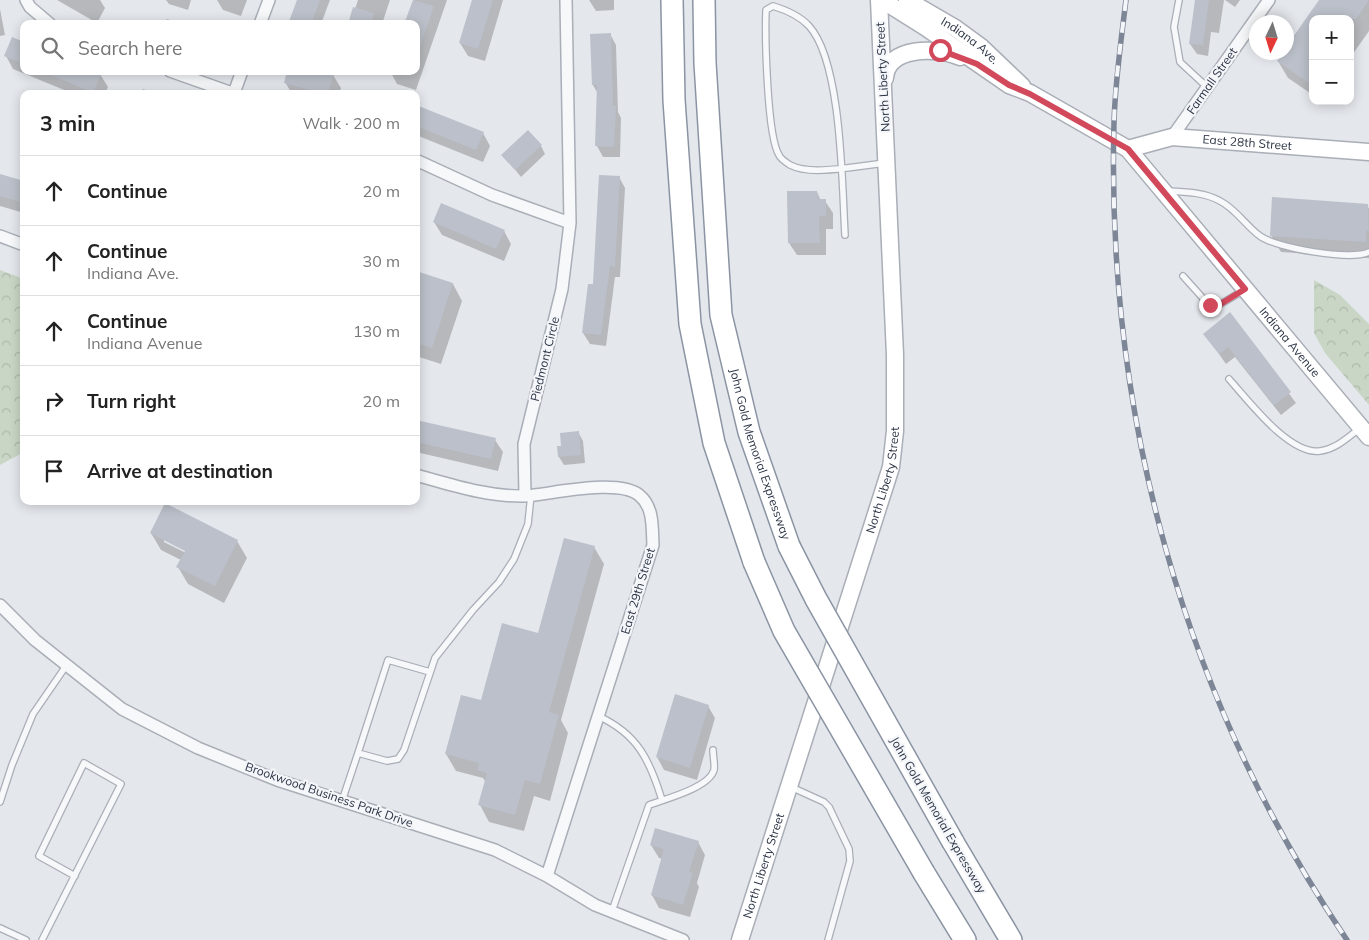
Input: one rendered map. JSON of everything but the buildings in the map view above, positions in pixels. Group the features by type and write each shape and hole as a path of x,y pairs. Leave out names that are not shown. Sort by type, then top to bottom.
{"highway":[{"path":"672,0 674,100 690,324 714,443 754,562 784,631 924,873 965,940"},
{"name":"John Gold Memorial Expressway","path":"704,0 705,63 721,314 749,432 789,546 816,599 953,842 1011,940"}],"main road":[{"name":"Indiana Ave.","path":"881,0 925,26 1009,85 1030,94"},
{"name":"North Liberty Street","path":"740,940 891,467 895,431 895,355 881,0"},
{"name":"Indiana Ave.","path":"907,0 955,28 981,46 1030,94"},
{"path":"884,96 886,69 891,62 914,52 940,50 977,64"},
{"name":"Indiana Avenue","path":"1030,94 1128,149 1365,432"},
{"name":"East 28th Street","path":"1128,149 1172,137 1369,152"}],"street":[{"path":"26,0 30,7 45,20"},
{"path":"262,20 269,0"},
{"name":"Piedmont Circle","path":"528,495 524,444 562,289 570,223 566,0"},
{"name":"Farmall Street","path":"1172,137 1269,0"},
{"path":"181,75 223,90"},
{"path":"235,90 241,75"},
{"path":"420,162 492,195 570,223"},
{"path":"0,236 20,244"},
{"name":"East 29th Street","path":"420,476 474,492 528,495 592,488 620,488 639,494 651,511 653,545 547,876"},
{"name":"Brookwood Business Park Drive","path":"0,605 66,666 122,709 198,748 277,780 495,850 547,876 595,905 684,940"}],"lane":[{"path":"1179,0 1174,27 1180,62 1207,88"},
{"path":"844,236 842,169 832,86 823,52 810,26 789,11 772,6 766,10 773,138 779,156 791,166 804,169 842,169 887,163"},
{"path":"1162,190 1206,195 1220,201 1259,236 1274,244 1296,249 1342,254 1364,254 1369,252"},
{"path":"1183,276 1210,305 1219,305 1245,289"},
{"path":"1229,379 1276,429 1296,446 1308,451 1320,451 1337,446 1365,432"},
{"path":"358,753 387,761 398,759 404,750 435,658 473,610 499,582 514,559 528,524 528,495"},
{"path":"342,801 388,660 430,672"},
{"path":"0,802 12,765 34,714 66,666"},
{"path":"598,716 616,724 633,739 652,768 662,800"},
{"path":"612,911 649,805 697,787 708,780 714,770 713,750"},
{"path":"42,940 75,876 122,784 84,763 39,856 75,876"},
{"path":"789,786 824,802 829,807 849,849 850,861 828,940"},
{"path":"0,928 26,940"}],"green space":[{"path":"0,270 20,278 20,454 0,465"},
{"path":"1314,280 1340,295 1369,324 1369,405 1325,353 1314,333"}],"railway":[{"path":"1126,0 1118,62 1114,123 1115,232 1124,339 1141,446 1166,550 1199,652 1240,751 1290,847 1347,940"}],"route":[{"path":"940,50 977,64 1009,85 1030,94 1128,149 1245,289 1219,305 1210,305"}]}
